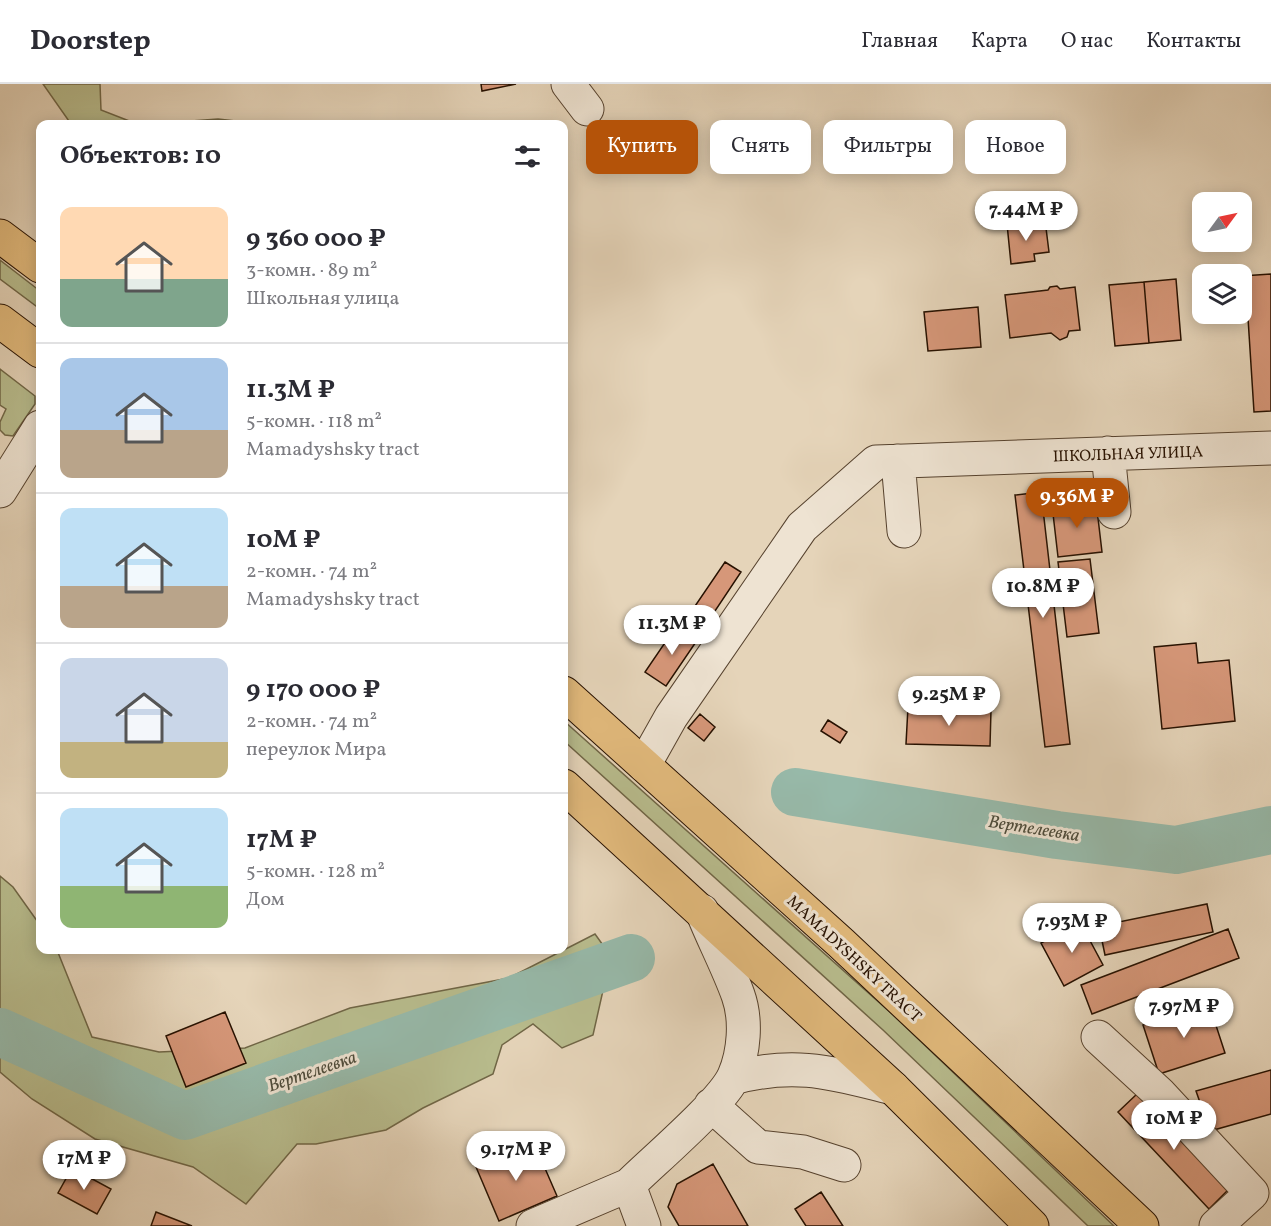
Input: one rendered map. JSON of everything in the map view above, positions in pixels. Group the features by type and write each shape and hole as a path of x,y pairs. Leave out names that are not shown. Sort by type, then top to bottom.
{"main road":[{"path":"0,236 36,263"},
{"path":"0,321 36,348"},
{"name":"MAMADYSHSKY TRACT","path":"568,697 841,943 1142,1226"},
{"path":"568,790 893,1088 1032,1226"}],"street":[{"path":"4,478 36,433"},
{"name":"ШКОЛЬНАЯ УЛИЦА","path":"887,462 1271,448"},
{"path":"1108,453 1114,512"},
{"path":"644,765 671,717 802,527 887,462 904,531"},
{"path":"533,1226 629,1185 711,1105 733,1078 742,1046 743,1022 739,997 702,911"},
{"path":"1098,1037 1160,1094 1262,1202 1216,1226"},
{"path":"733,1078 766,1069 797,1068 828,1072 893,1088"},
{"path":"711,1105 758,1147 803,1152 844,1165"},
{"path":"629,1185 644,1226"}],"green space":[{"path":"43,84 100,84 101,110 127,120 68,120"},
{"path":"0,260 36,288 36,306 0,279"},
{"path":"0,369 35,396 35,404 13,436 5,435 0,430 0,422 6,409 0,405"},
{"path":"568,725 892,1014 1114,1226 1088,1226 883,1030 568,745"},
{"path":"0,876 13,887 36,919 36,954 59,954 92,1037 159,1052 245,1048 350,1008 509,978 556,954 568,954 568,948 595,934 625,976 604,986 593,1035 562,1048 533,1024 502,1045 493,1074 423,1108 386,1130 316,1144 297,1144 246,1204 193,1167 95,1139 32,1099 0,1072"}],"building":[{"path":"481,84 516,84 482,91"},
{"path":"1031,222 1032,229 1046,228 1049,252 1034,254 1035,261 1011,264 1007,224"},
{"path":"1271,274 1271,411 1254,412 1248,324 1252,324 1252,275"},
{"path":"1176,279 1181,340 1149,343 1144,282"},
{"path":"1144,282 1149,343 1115,346 1109,285"},
{"path":"1057,286 1060,289 1075,287 1080,330 1069,331 1067,337 1060,340 1051,333 1010,338 1005,295 1048,290 1050,287"},
{"path":"978,307 981,347 928,351 924,312"},
{"path":"1041,492 1070,744 1045,747 1015,495"},
{"path":"1096,501 1102,552 1058,557 1052,505"},
{"path":"1090,559 1099,633 1067,637 1058,562"},
{"path":"725,562 741,572 709,620 693,609"},
{"path":"677,625 698,639 666,686 645,672"},
{"path":"1196,643 1198,663 1229,660 1235,721 1162,729 1154,647"},
{"path":"908,707 991,710 990,746 906,744"},
{"path":"700,714 715,727 704,741 688,728"},
{"path":"828,720 847,732 840,743 821,731"},
{"path":"1207,904 1213,932 1105,955 1099,926"},
{"path":"1080,922 1103,965 1064,986 1041,943"},
{"path":"1228,929 1239,958 1092,1014 1081,985"},
{"path":"1209,1004 1225,1053 1159,1074 1143,1025"},
{"path":"225,1012 246,1063 186,1087 166,1036"},
{"path":"1271,1070 1271,1114 1210,1131 1196,1091"},
{"path":"1138,1093 1229,1189 1209,1209 1118,1112"},
{"path":"534,1143 557,1196 499,1221 476,1167"},
{"path":"713,1164 748,1226 679,1226 668,1207 677,1184"},
{"path":"72,1168 111,1189 97,1214 58,1193"},
{"path":"821,1192 843,1226 806,1226 795,1209"},
{"path":"156,1212 192,1226 151,1226"}],"waterway":[{"name":"Вертелеевка","path":"795,792 1057,835 1176,850 1271,830"},
{"name":"Вертелеевка","path":"0,1032 185,1116 631,958"}]}
